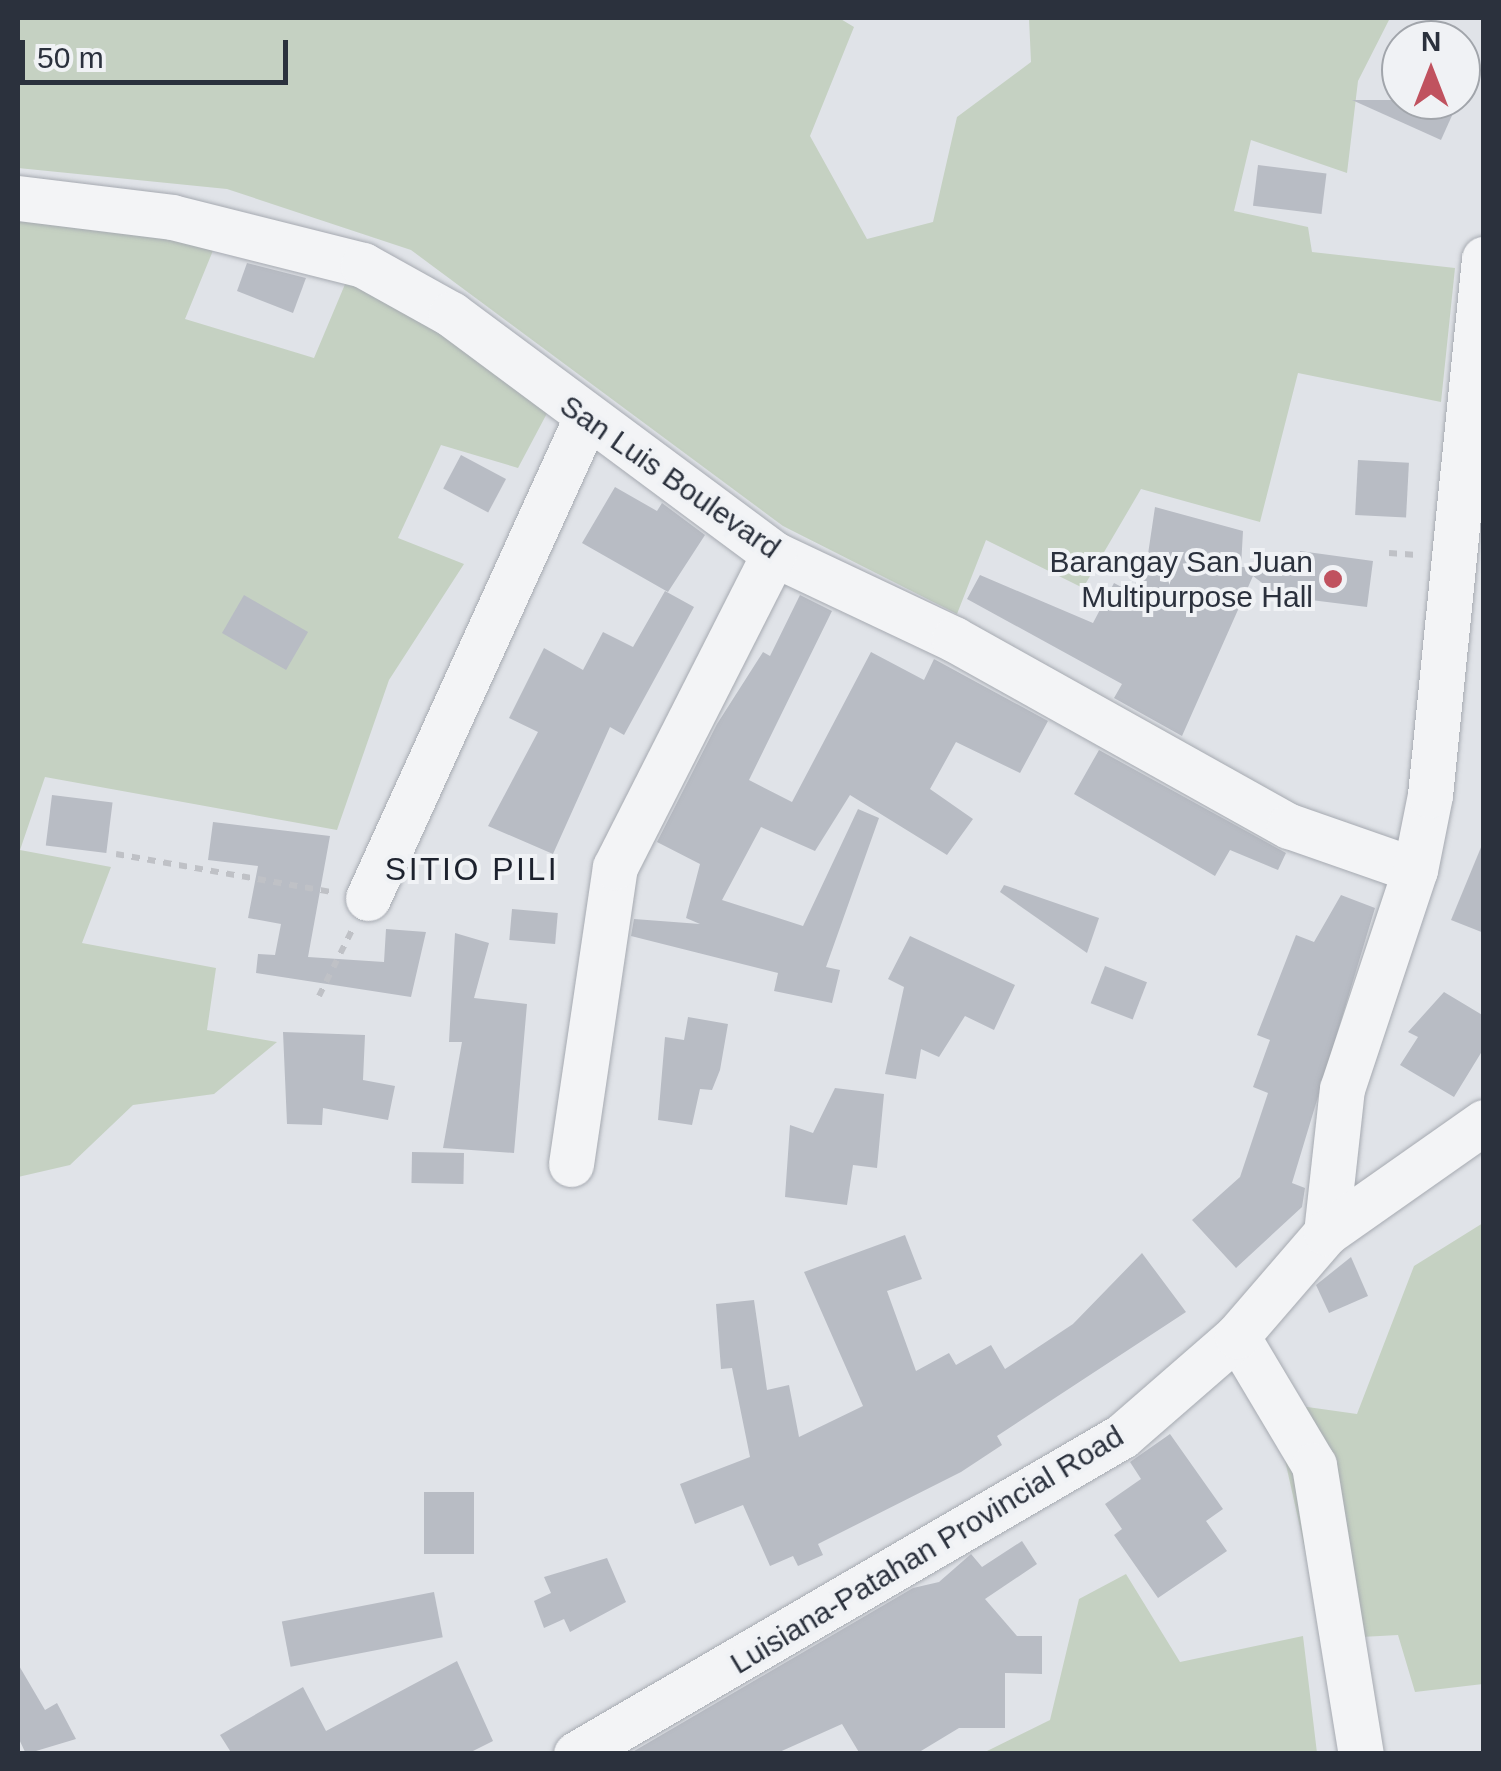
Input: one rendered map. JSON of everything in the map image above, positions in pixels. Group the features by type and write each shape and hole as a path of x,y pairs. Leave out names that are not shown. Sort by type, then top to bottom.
{"street":[{"name":"San Luis Boulevard","path":"18,198 172,217 364,265 452,314 585,420 774,554 954,638 1288,826 1416,870"},
{"path":"1326,1233 1342,1089 1416,870 1484,259"},
{"path":"368,898 585,420"},
{"path":"572,1164 615,867 774,554"},
{"name":"Luisiana-Patahan Provincial Road","path":"576,1754 1122,1436 1237,1336 1326,1233 1484,1122"},
{"path":"1237,1336 1314,1464 1361,1754"}],"path":[{"path":"116,854 368,898 319,996"}],"green space":[{"path":"18,18 839,18 854,27 810,136 867,239 933,222 957,117 1031,62 1029,18 1390,18 1381,20 1381,36 1358,81 1347,173 1251,140 1234,211 1308,227 1312,252 1455,268 1441,402 1298,373 1260,522 1141,489 1083,588 986,540 957,614 783,526 411,250 227,189 18,168"},
{"path":"18,210 223,226 185,319 314,358 351,270 553,402 518,468 441,445 398,538 464,564 389,680 337,830 45,777 20,850 111,867 82,943 216,968 207,1030 277,1042 214,1094 133,1105 70,1165 18,1177"},
{"path":"1483,1223 1483,1684 1415,1692 1398,1635 1325,1639 1272,1402 1357,1414 1414,1266"},
{"path":"1126,1574 1180,1662 1303,1636 1317,1753 983,1753 1050,1720 1079,1599"}],"building":[{"path":"1352,100 1381,100 1381,113"},
{"path":"1396,120 1450,120 1441,140"},
{"path":"1258,165 1326,173 1321,214 1253,206"},
{"path":"247,263 306,278 293,313 237,291"},
{"path":"461,455 506,479 488,512 443,489"},
{"path":"1358,460 1409,463 1406,518 1355,515"},
{"path":"615,487 657,511 662,503 705,535 668,592 582,543"},
{"path":"1155,507 1243,531 1241,567 1297,567 1300,551 1373,561 1367,607 1279,596 1253,576 1182,736 1114,698 1122,684 967,599 980,575 1093,623 1114,583 1131,592 1147,561"},
{"path":"665,591 694,607 624,735 610,727 553,854 488,826 538,732 509,718 544,648 583,670 603,632 633,647"},
{"path":"244,595 308,632 286,670 222,633"},
{"path":"800,595 832,611 749,780 792,802 871,652 924,680 934,659 1048,721 1020,773 956,742 930,789 973,819 947,855 850,795 815,851 761,827 722,900 803,926 858,809 879,818 826,967 840,970 832,1003 774,991 778,973 631,936 634,919 700,924 686,918 700,864 657,842 717,724 763,652 770,656"},
{"path":"1099,750 1286,853 1278,870 1230,850 1215,876 1074,794"},
{"path":"52,795 113,802 106,853 46,846"},
{"path":"213,822 330,836 308,957 384,962 386,929 426,932 411,997 256,973 258,954 275,955 281,924 248,918 258,866 208,860"},
{"path":"1484,840 1484,933 1451,920"},
{"path":"1004,885 1099,918 1087,953 1000,892"},
{"path":"1341,895 1375,908 1292,1183 1305,1188 1302,1207 1236,1268 1192,1220 1240,1177 1268,1093 1253,1087 1270,1040 1257,1035 1296,935 1314,942"},
{"path":"512,909 558,913 555,944 509,940"},
{"path":"455,933 489,943 474,998 527,1004 514,1153 443,1148 462,1042 449,1042"},
{"path":"910,936 1015,985 994,1030 965,1016 939,1057 921,1049 916,1079 885,1074 904,987 888,979"},
{"path":"1105,966 1147,982 1133,1019 1091,1003"},
{"path":"1444,992 1484,1016 1484,1048 1454,1097 1400,1065 1418,1037 1408,1032"},
{"path":"688,1017 728,1024 720,1070 712,1090 700,1089 692,1125 658,1120 665,1037 684,1040"},
{"path":"283,1032 365,1035 363,1080 395,1086 388,1120 323,1108 322,1125 287,1124"},
{"path":"835,1088 884,1094 877,1168 853,1165 847,1205 785,1197 790,1125 813,1133"},
{"path":"412,1152 464,1153 463,1184 411,1183"},
{"path":"905,1235 922,1279 887,1291 916,1371 949,1353 956,1365 991,1345 1005,1369 1073,1324 1142,1253 1186,1312 997,1436 1002,1445 961,1472 818,1544 823,1555 798,1566 793,1556 770,1566 743,1505 695,1524 680,1484 750,1457 732,1368 721,1369 716,1304 754,1300 767,1390 789,1385 799,1437 863,1406 804,1272"},
{"path":"1351,1257 1368,1296 1329,1313 1316,1285"},
{"path":"1170,1434 1223,1509 1206,1521 1227,1551 1158,1598 1114,1535 1122,1529 1105,1504 1141,1479 1130,1462"},
{"path":"424,1492 474,1492 474,1554 424,1554"},
{"path":"1022,1541 1037,1564 985,1599 1017,1636 1042,1636 1042,1674 1005,1673 1005,1728 959,1728 916,1754 860,1754 842,1724 775,1754 629,1754 913,1588 939,1582 971,1554 982,1567"},
{"path":"607,1558 626,1602 570,1632 564,1619 544,1628 534,1601 551,1593 544,1577"},
{"path":"434,1592 443,1637 291,1667 282,1622"},
{"path":"457,1661 493,1741 467,1754 232,1754 220,1735 303,1687 326,1731"},
{"path":"18,1664 45,1710 57,1703 76,1739 26,1754 18,1737"}],"place":[{"name":"Barangay San Juan Multipurpose Hall","path":"1333,579"}],"district":[{"name":"SITIO PILI","path":"472,869"}]}
